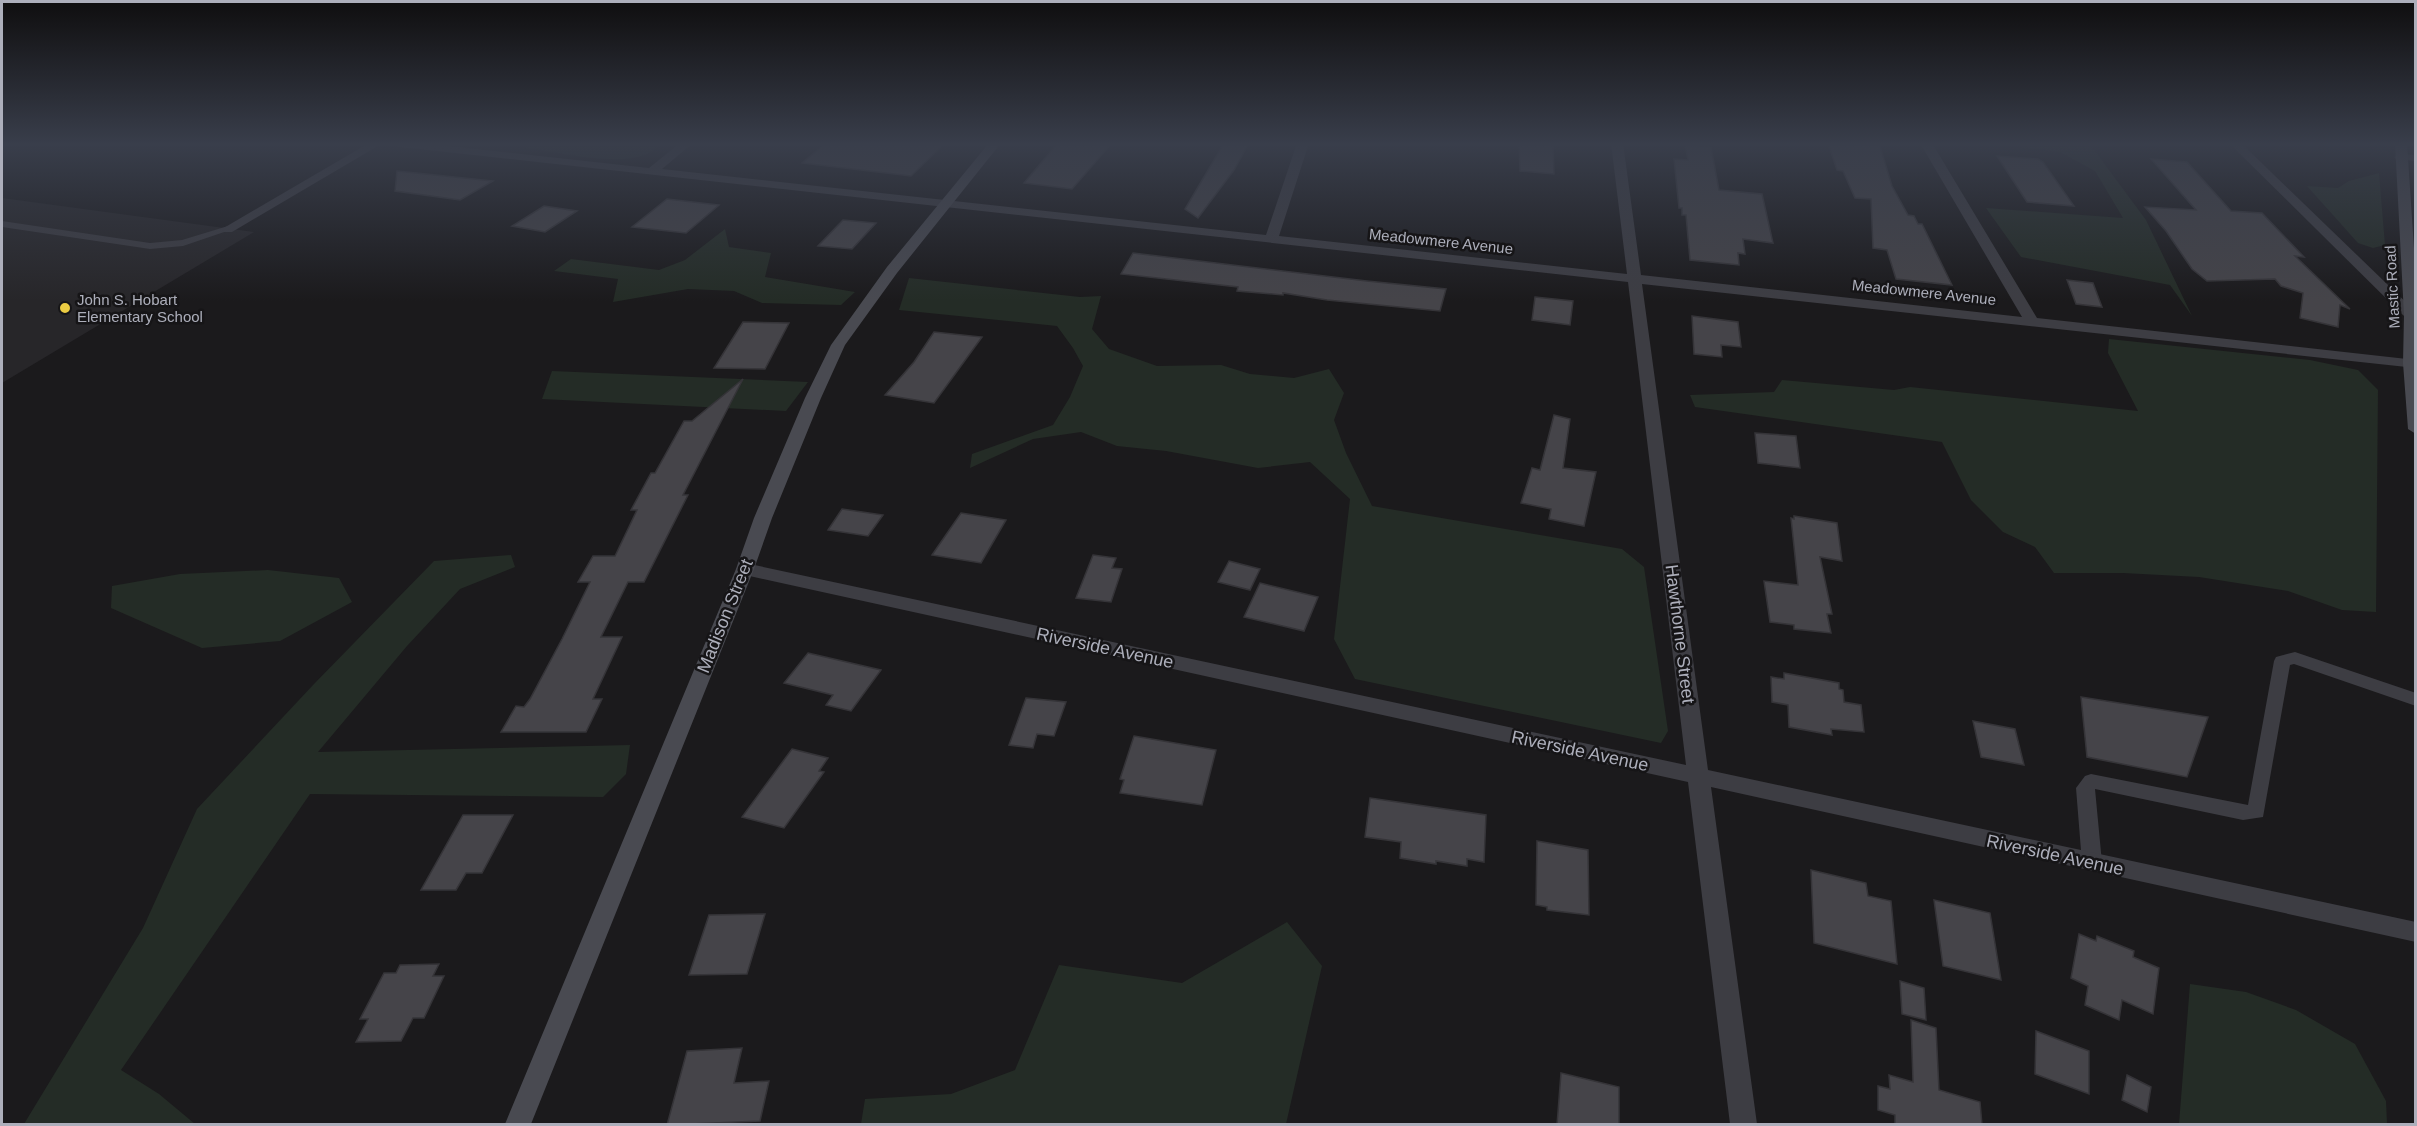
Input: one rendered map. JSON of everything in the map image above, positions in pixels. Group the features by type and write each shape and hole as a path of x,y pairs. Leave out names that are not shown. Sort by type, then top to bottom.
{"street":[{"path":"228,229 286,196"},
{"name":"Meadowmere Avenue","path":"869,196 2413,364"},
{"name":"Madison Street","path":"518,1125 813,398 838,345 892,270 954,196"},
{"path":"1270,240 1285,196"},
{"name":"Hawthorne Street","path":"1624,196 1743,1125"},
{"path":"1957,196 2031,321"},
{"path":"2289,196 2411,315"},
{"name":"Mastic Road","path":"2403,196 2411,315 2415,429"},
{"name":"Riverside Avenue","path":"745,569 2415,932"}],"lane":[{"path":"2,224 150,246 183,243 228,229"},
{"path":"2092,863 2085,788 2091,781 2242,813 2256,812 2282,661 2295,658 2415,700"}],"shaded area":[{"path":"2110,196 2128,196 2146,220 2192,316 2170,285 2021,257 1986,208 2123,218"},
{"path":"2316,196 2381,196 2385,245 2373,248 2358,243"},
{"name":"John S. Hobart Elementary School","path":"2,198 254,232 2,383"},
{"path":"725,229 729,247 771,253 765,277 855,292 841,305 762,303 734,291 688,289 613,302 618,279 554,271 571,259 659,270 685,260"},
{"path":"909,278 1080,297 1101,296 1092,329 1109,349 1157,366 1221,365 1250,374 1294,378 1329,369 1344,393 1334,420 1346,453 1372,506 1622,549 1644,567 1668,731 1661,743 1355,679 1334,639 1350,499 1310,462 1258,468 1166,451 1117,446 1081,432 1033,439 970,468 972,454 1053,425 1070,397 1083,366 1057,326 899,310"},
{"path":"2109,339 2310,360 2358,370 2378,390 2376,612 2342,610 2288,591 2199,577 2123,573 2054,573 2035,547 2003,532 1971,500 1942,442 1695,407 1690,395 1774,392 1782,380 1894,390 1910,387 2138,411 2108,353"},
{"path":"552,371 808,382 786,411 542,399"},
{"path":"511,555 515,567 460,589 407,646 318,752 630,745 626,774 603,797 310,794 121,1070 159,1094 195,1124 24,1124 143,928 197,809 434,561"},
{"path":"268,570 339,578 352,602 280,641 202,648 111,608 112,586 180,574"},
{"path":"1287,922 1322,966 1286,1124 861,1124 865,1099 951,1094 1015,1070 1059,965 1182,983"},
{"path":"2190,984 2246,992 2296,1010 2355,1044 2386,1101 2387,1124 2179,1124"}],"building":[{"path":"428,196 468,196 460,200"},
{"path":"1193,196 1215,196 1198,218 1185,209"},
{"path":"1678,196 1762,196 1773,243 1743,239 1745,254 1738,253 1739,265 1690,260 1686,215 1682,215 1682,208 1679,208"},
{"path":"1854,196 1897,196 1908,215 1914,216 1918,224 1922,224 1952,285 1896,279 1887,250 1873,248 1871,199 1855,198"},
{"path":"2023,196 2067,196 2074,206 2027,202"},
{"path":"2183,196 2217,196 2231,211 2262,213 2304,257 2295,256 2350,309 2340,305 2338,327 2300,318 2303,293 2281,286 2275,279 2207,281 2192,269 2166,231 2145,207 2196,210"},
{"path":"667,199 719,205 686,233 632,227"},
{"path":"544,206 577,211 545,232 512,226"},
{"path":"843,220 876,223 852,249 818,246"},
{"path":"1133,253 1446,289 1440,311 1327,300 1283,293 1283,295 1237,291 1238,287 1121,274"},
{"path":"2067,280 2093,283 2102,307 2076,304"},
{"path":"1535,297 1573,301 1570,325 1532,320"},
{"path":"1692,316 1738,322 1741,347 1721,345 1722,357 1694,354"},
{"path":"743,322 789,323 765,369 714,368"},
{"path":"934,332 982,337 934,403 885,395 914,362"},
{"path":"743,379 683,495 688,495 644,582 628,582 601,637 622,637 593,699 602,699 586,732 501,732 516,706 524,707 530,699 562,639 590,582 578,582 593,556 615,556 637,510 631,510 684,421 692,421"},
{"path":"1554,415 1570,419 1563,468 1596,472 1584,526 1549,519 1551,509 1521,503 1532,468 1540,470"},
{"path":"1755,433 1796,436 1800,468 1758,463"},
{"path":"842,509 883,515 868,536 828,530"},
{"path":"961,513 1006,520 981,563 932,555"},
{"path":"1794,516 1837,523 1842,561 1820,557 1832,614 1827,614 1831,633 1794,629 1794,625 1770,622 1764,581 1798,585 1791,518 1794,519"},
{"path":"1093,555 1116,558 1112,568 1122,569 1111,602 1076,598"},
{"path":"1229,561 1260,569 1250,590 1218,582"},
{"path":"1260,583 1318,597 1304,631 1244,617"},
{"path":"808,653 881,670 851,711 826,705 833,695 784,683"},
{"path":"1784,673 1839,683 1839,689 1843,690 1844,702 1861,705 1864,732 1831,729 1832,735 1789,727 1788,705 1772,702 1771,677 1784,679"},
{"path":"2081,697 2208,717 2187,777 2087,757"},
{"path":"1026,698 1066,702 1054,736 1037,734 1033,748 1009,745"},
{"path":"1973,721 2015,729 2024,765 1981,757"},
{"path":"1134,736 1216,750 1202,805 1120,793 1124,780 1120,779"},
{"path":"792,749 828,758 819,771 824,772 784,828 742,817"},
{"path":"1370,798 1486,815 1484,862 1467,859 1467,866 1400,858 1401,842 1365,837"},
{"path":"463,815 513,815 482,873 466,873 456,890 421,890"},
{"path":"1537,841 1588,850 1589,915 1547,910 1547,907 1536,905"},
{"path":"1811,870 1866,883 1868,896 1891,901 1897,964 1814,943"},
{"path":"1934,900 1990,913 2001,980 1943,966"},
{"path":"765,914 747,974 689,975 709,915"},
{"path":"2079,934 2096,941 2097,936 2134,951 2133,957 2159,968 2153,1014 2122,1000 2119,1020 2085,1005 2088,986 2071,978"},
{"path":"439,964 433,976 444,976 424,1018 413,1018 401,1041 356,1042 368,1019 360,1019 384,973 396,973 400,965"},
{"path":"1900,981 1924,988 1926,1020 1902,1014"},
{"path":"1911,1020 1936,1028 1939,1090 1980,1102 1982,1125 1895,1125 1895,1115 1878,1110 1878,1086 1890,1089 1889,1075 1913,1082"},
{"path":"2036,1031 2089,1051 2089,1094 2035,1074"},
{"path":"742,1048 734,1083 769,1081 760,1121 667,1125 687,1051"},
{"path":"1561,1073 1619,1087 1619,1125 1557,1125"},
{"path":"2127,1075 2151,1087 2147,1112 2122,1100"}],"place":[{"name":"John S. Hobart Elementary School","path":"65,308"}]}
